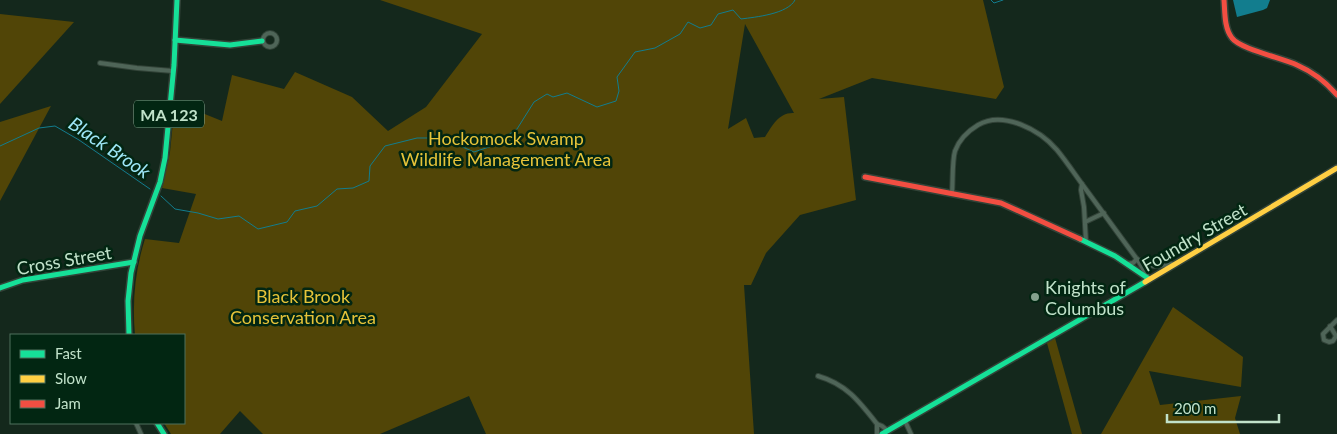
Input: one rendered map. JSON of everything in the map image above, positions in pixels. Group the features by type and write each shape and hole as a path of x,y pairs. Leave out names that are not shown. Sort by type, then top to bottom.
{"main road":[{"name":"MA 123","path":"130,334 129,294 134,262 140,236 162,176 173,71 177,0"},
{"path":"1224,0 1227,27 1234,41 1242,46 1306,68 1326,82 1337,95"},
{"path":"175,40 230,45 262,41"},
{"name":"Foundry Street","path":"885,433 1337,168"},
{"path":"865,177 1001,203 1113,255 1149,279"},
{"name":"Cross Street","path":"0,288 23,280 134,262"}],"street":[{"path":"100,63 173,71"},
{"path":"952,193 954,158 957,146 965,136 984,122 1007,120 1019,124 1037,134 1056,149 1104,213 1149,279"},
{"path":"1082,184 1086,242"},
{"path":"1085,222 1104,213"},
{"path":"1136,259 1154,266 1174,264"},
{"path":"1128,264 1132,264 1136,259"},
{"path":"1330,326 1337,320"},
{"path":"818,376 831,380 848,391 877,424 882,426 885,433"},
{"path":"905,421 911,434"},
{"path":"876,434 877,424"}],"green space":[{"name":"Black Brook Conservation Area","path":"380,0 983,0 1004,87 996,99 872,78 819,99 844,97 856,200 800,215 766,253 751,285 744,285 754,434 486,434 469,396 380,434 263,434 240,411 220,434 171,434 165,424 185,424 185,334 135,334 134,310 135,286 145,239 179,243 196,194 162,188 170,152 175,102 222,121 232,75 284,89 295,72 352,97 388,131 426,107 482,34","holes":["745,24 794,113 780,117 765,137 754,138 746,118 728,129"]},
{"path":"0,14 74,22 0,104"},
{"path":"51,106 0,201 0,122"},
{"path":"1173,307 1243,357 1241,387 1149,371 1160,405 1241,396 1235,418 1240,434 1101,434"},
{"path":"1055,338 1082,434 1072,434 1047,343"}],"water":[{"path":"1233,0 1270,0 1267,8 1237,17"}],"waterway":[{"name":"Black Brook","path":"161,196 175,209 218,219 239,216 258,229 287,222 295,211 317,206 337,189 353,188 369,181 370,166 385,146 417,138 442,138 474,152 492,146 517,129 534,102 547,94 553,97 567,93 597,107 616,101 619,91 617,77 635,52 655,48 680,34 688,22 700,28 711,25 718,14 733,10 741,19 763,16 786,9 795,0"},
{"name":"Black Brook","path":"991,0 994,3 1003,0"},
{"name":"Black Brook","path":"0,146 39,128 55,126 79,140 150,189"}],"traffic: fast":[{"path":"129,334 128,301 131,273 140,236 160,182 165,158 174,65 177,0"},
{"path":"175,40 230,45 262,41"},
{"path":"1080,239 1115,256 1149,279"},
{"path":"0,288 23,280 134,262"},
{"path":"882,434 1145,282"},
{"path":"158,424 164,434"}],"traffic: slow":[{"path":"1145,282 1337,168"}],"traffic: jam":[{"path":"1224,0 1225,20 1229,34 1236,42 1252,50 1303,68 1319,78 1337,95"},
{"path":"865,177 1001,203 1080,239"}],"place":[{"name":"Knights of Columbus","path":"1035,297"}],"park label":[{"name":"Hockomock Swamp Wildlife Management Area","path":"506,148"}]}
